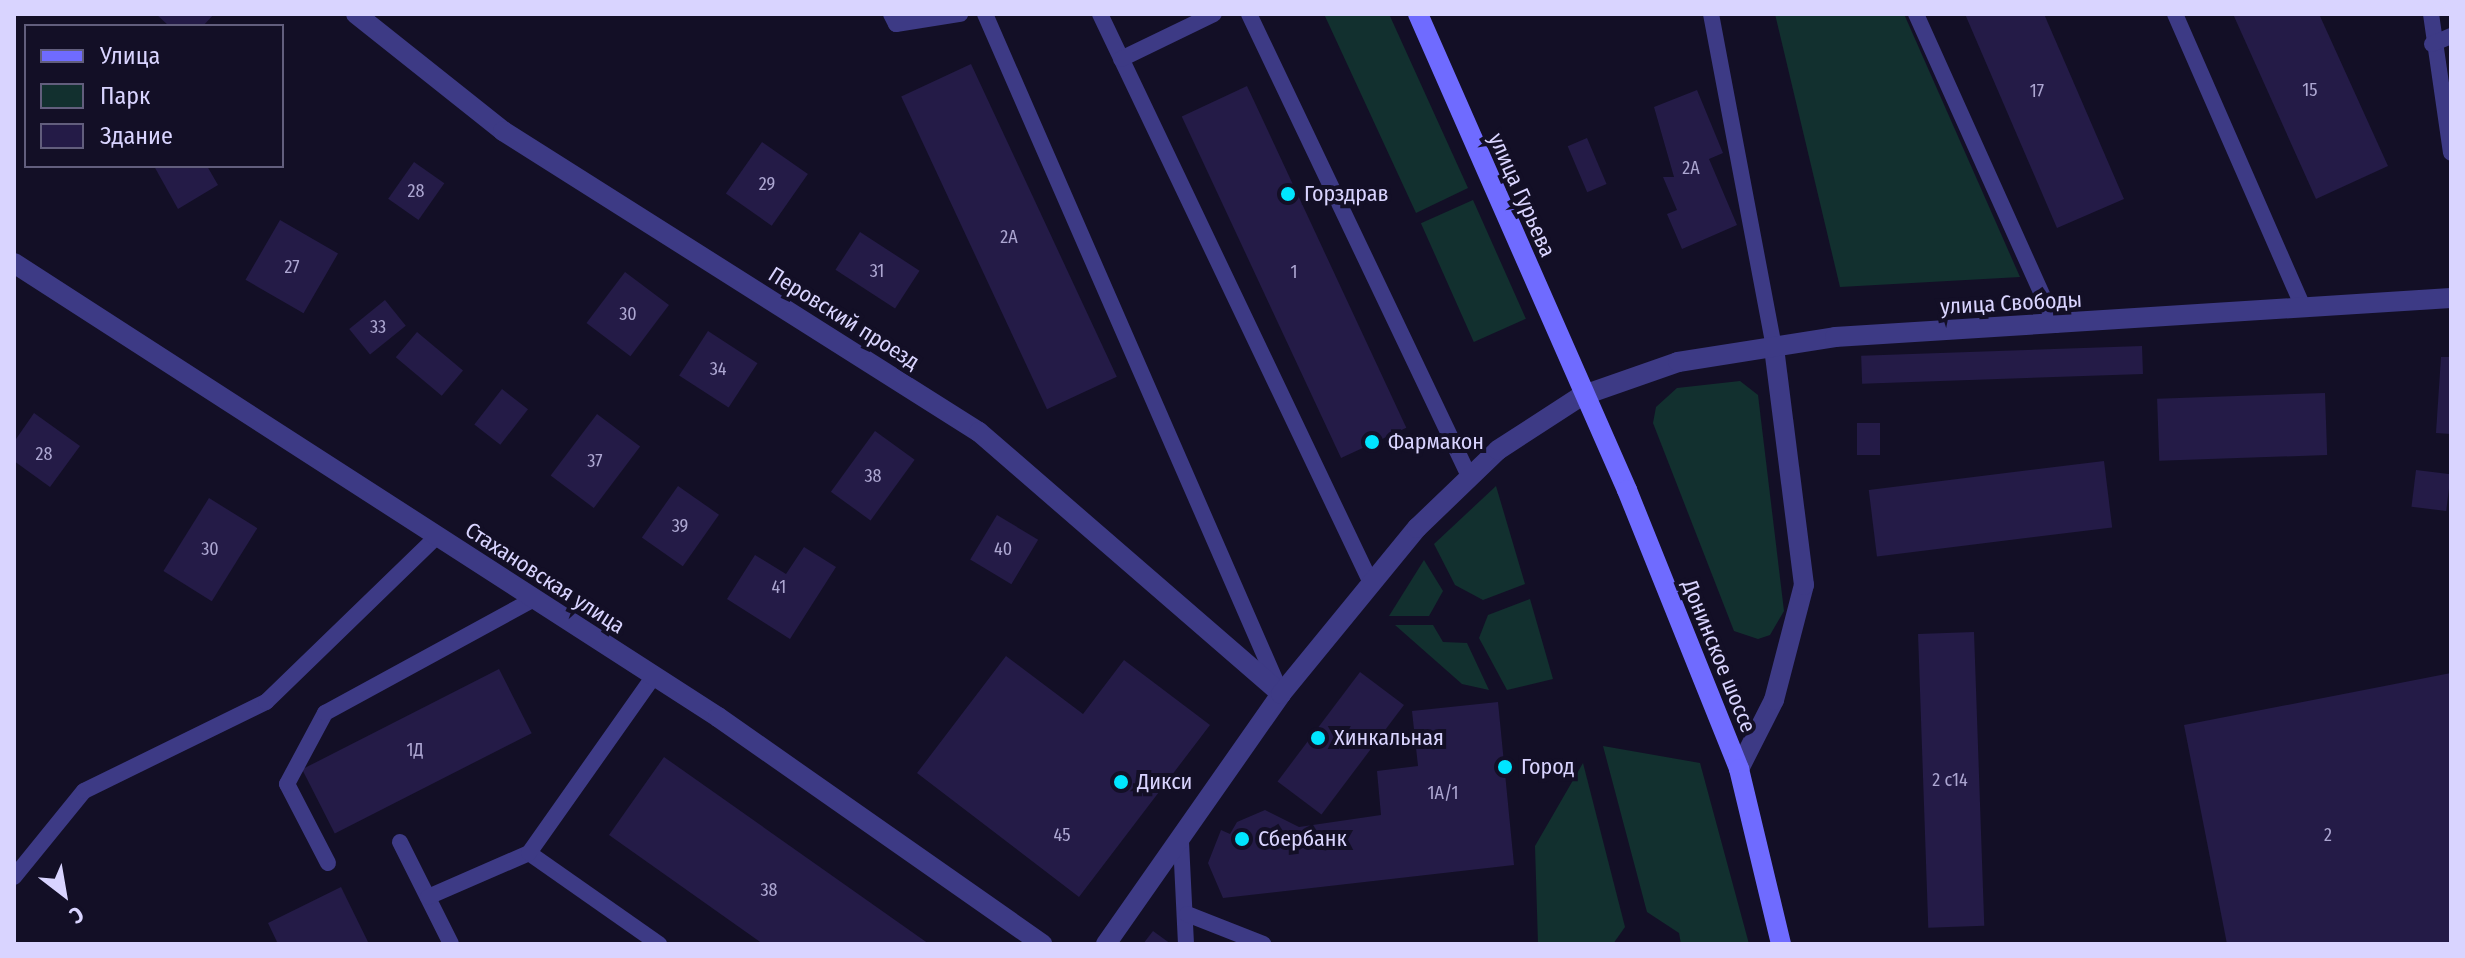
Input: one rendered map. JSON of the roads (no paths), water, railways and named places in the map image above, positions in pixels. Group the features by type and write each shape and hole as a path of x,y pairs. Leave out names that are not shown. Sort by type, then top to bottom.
{"main road":[{"name":"улица Гурьева","path":"1418,14 1581,396"},
{"name":"Донинское шоссе","path":"1581,396 1739,769 1781,944"}],"street":[{"name":"Перовский проезд","path":"356,14 503,131 979,432 1281,694"},
{"name":"Стахановская улица","path":"14,263 653,677 1042,944"},
{"name":"улица Свободы","path":"1106,944 1181,842 1281,694 1371,583 1469,476 1581,396 1678,362 1774,347 2451,298"},
{"path":"1739,769 1774,700 1804,585 1774,347"}],"lane":[{"path":"891,14 896,24 960,14"},
{"path":"985,14 1281,694"},
{"path":"1100,14 1371,583"},
{"path":"1121,59 1214,14"},
{"path":"1249,14 1469,476"},
{"path":"1711,14 1774,347"},
{"path":"1916,14 2056,325"},
{"path":"2175,14 2304,309"},
{"path":"2431,14 2432,44 2451,153"},
{"path":"2432,44 2451,36"},
{"path":"14,877 84,791 266,702 437,536"},
{"path":"328,863 287,784 325,713 534,599"},
{"path":"428,897 529,853 653,677"},
{"path":"400,842 451,944"},
{"path":"1181,842 1187,914 1186,944"},
{"path":"529,853 659,944"},
{"path":"1187,914 1263,944"}],"place":[{"name":"Горздрав","path":"1288,194"},
{"name":"Фармакон","path":"1372,442"},
{"name":"Хинкальная","path":"1318,738"},
{"name":"Город","path":"1505,767"},
{"name":"Дикси","path":"1121,782"},
{"name":"Сбербанк","path":"1242,839"}]}
